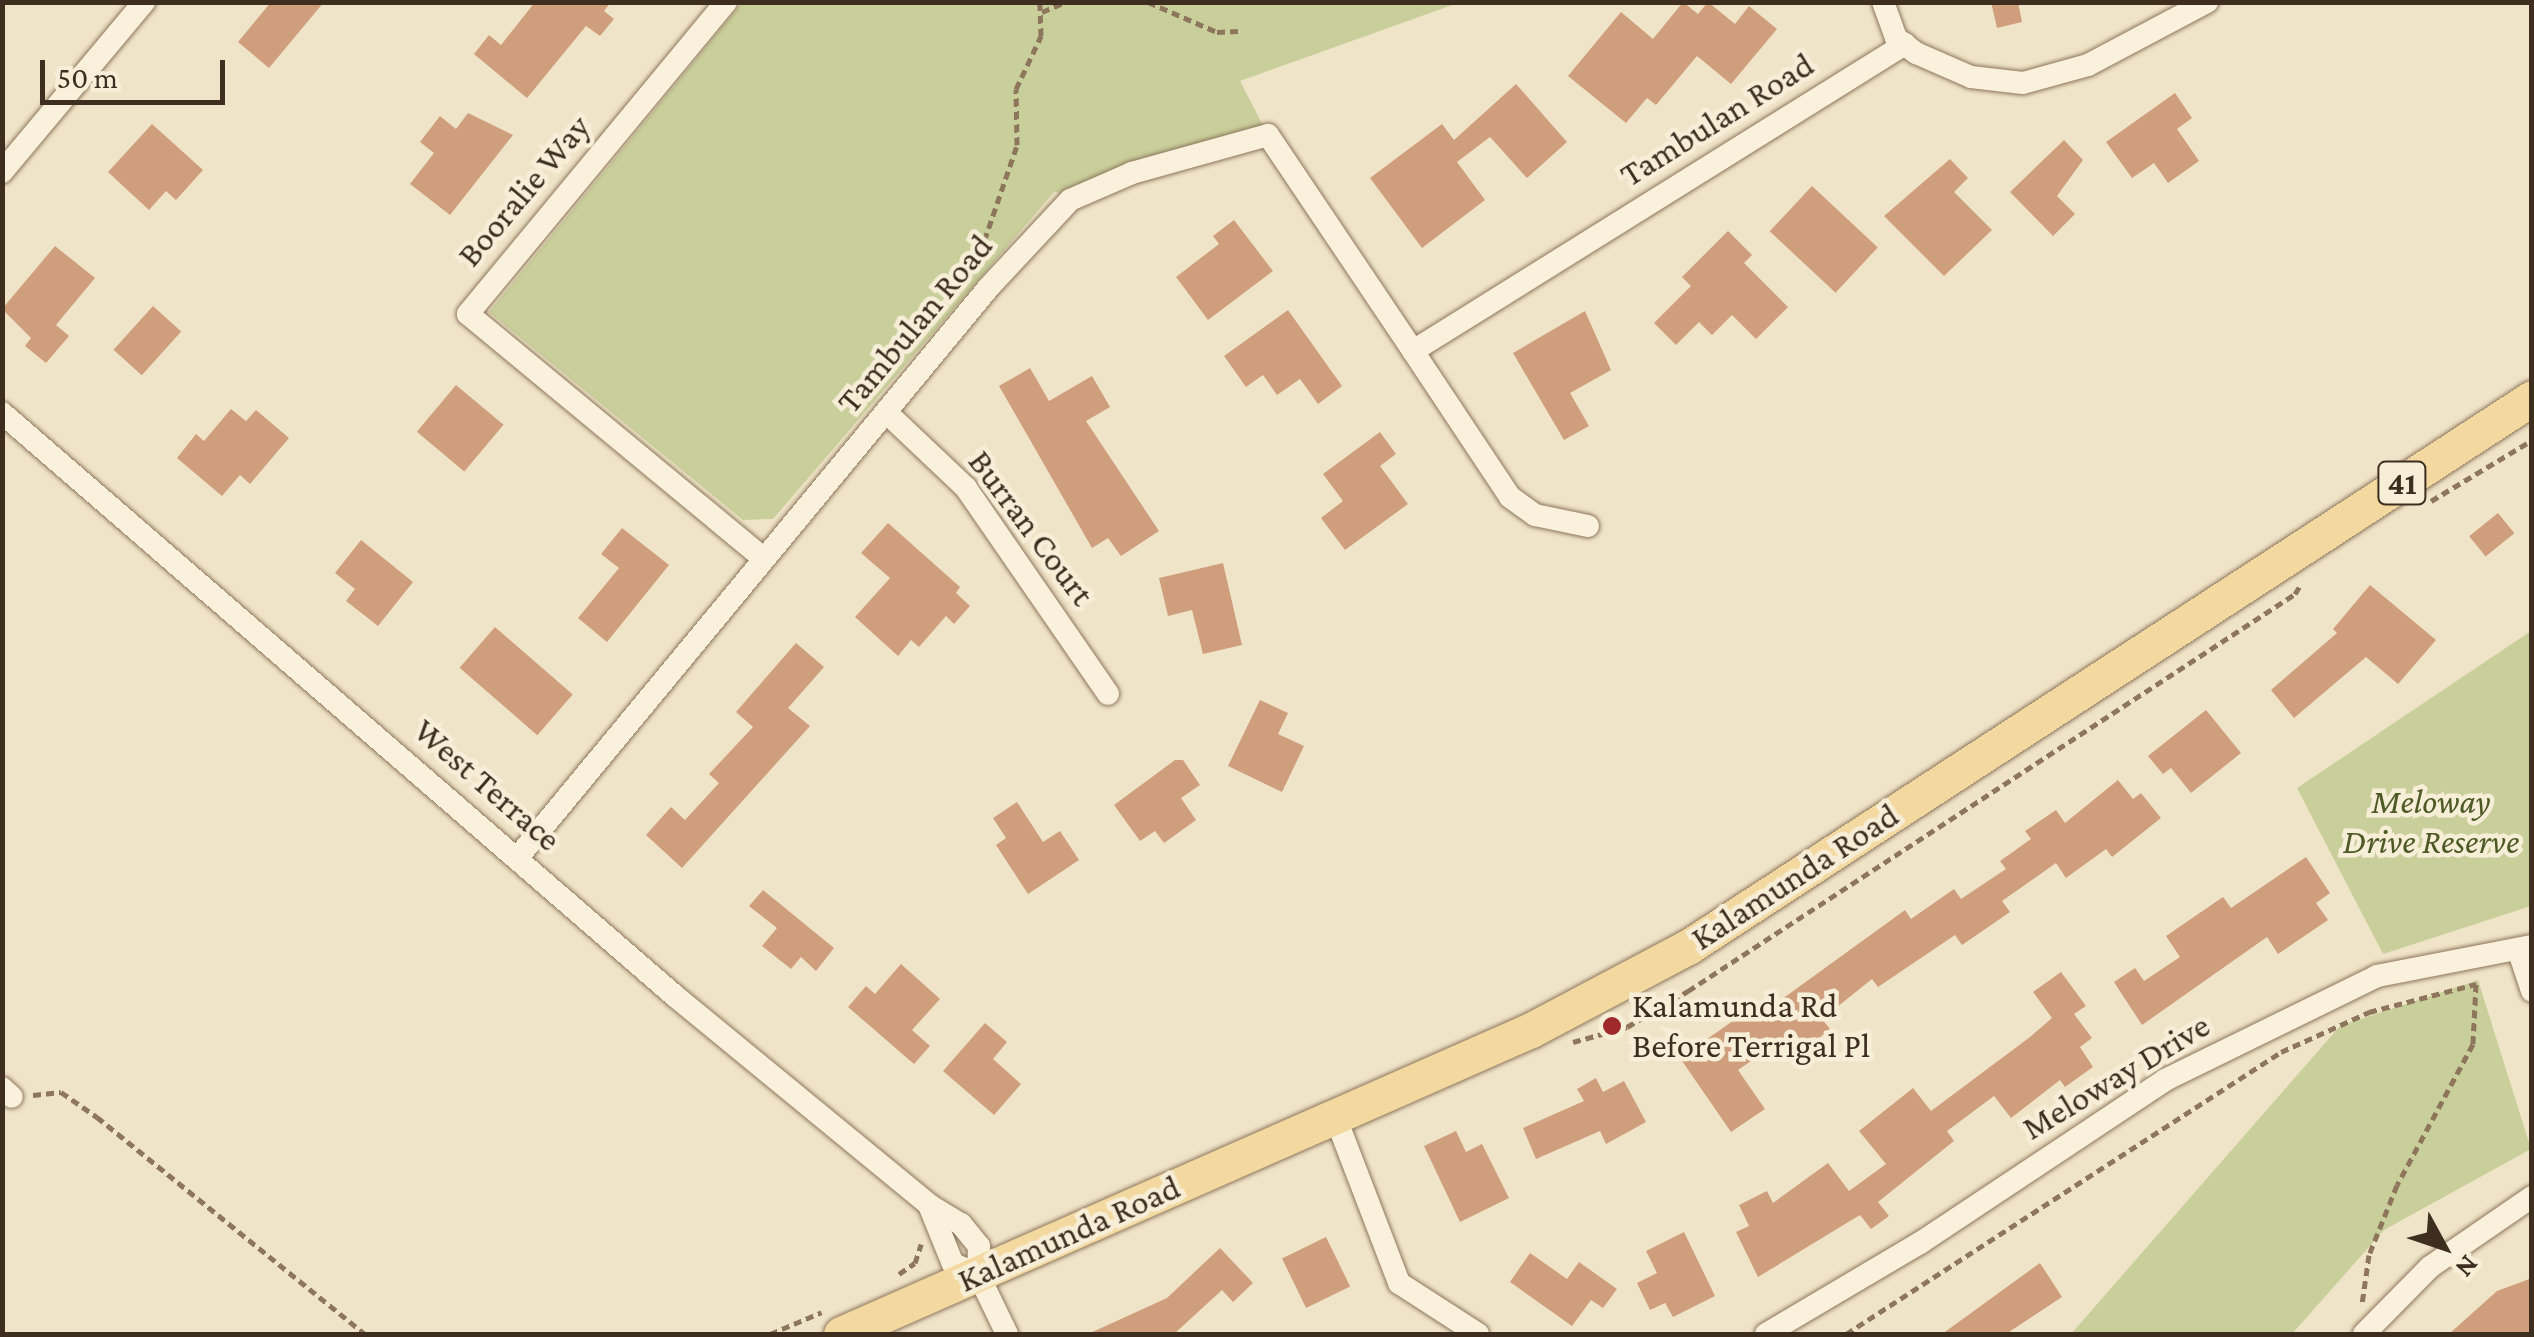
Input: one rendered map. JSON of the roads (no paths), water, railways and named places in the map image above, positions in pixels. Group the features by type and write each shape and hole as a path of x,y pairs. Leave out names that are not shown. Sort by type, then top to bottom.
{"main road":[{"name":"Kalamunda Road","path":"842,1334 1532,1030 1688,947 2532,398"}],"street":[{"path":"2,172 144,2"},
{"name":"Booralie Way","path":"726,2 468,314 764,558"},
{"path":"1883,2 1905,44 1971,77 2023,83 2088,65 2207,2"},
{"name":"Tambulan Road","path":"1414,351 1905,44"},
{"name":"Tambulan Road","path":"518,857 764,558 1070,200 1132,173 1268,135 1510,497 1535,515 1588,526"},
{"name":"Burran Court","path":"887,412 966,488 1108,694"},
{"name":"West Terrace","path":"3,413 929,1206 954,1264 978,1274"},
{"path":"2525,949 2532,991"},
{"name":"Meloway Drive","path":"1766,1334 1920,1242 2165,1080 2377,976 2525,949"},
{"path":"1334,1116 1400,1283 1478,1334"},
{"path":"2362,1326 2430,1267 2532,1196"},
{"path":"978,1274 1007,1334"}],"place":[{"name":"Kalamunda Rd Before Terrigal Pl","path":"1612,1026"}],"park label":[{"name":"Meloway Drive Reserve","path":"2431,822"}]}
